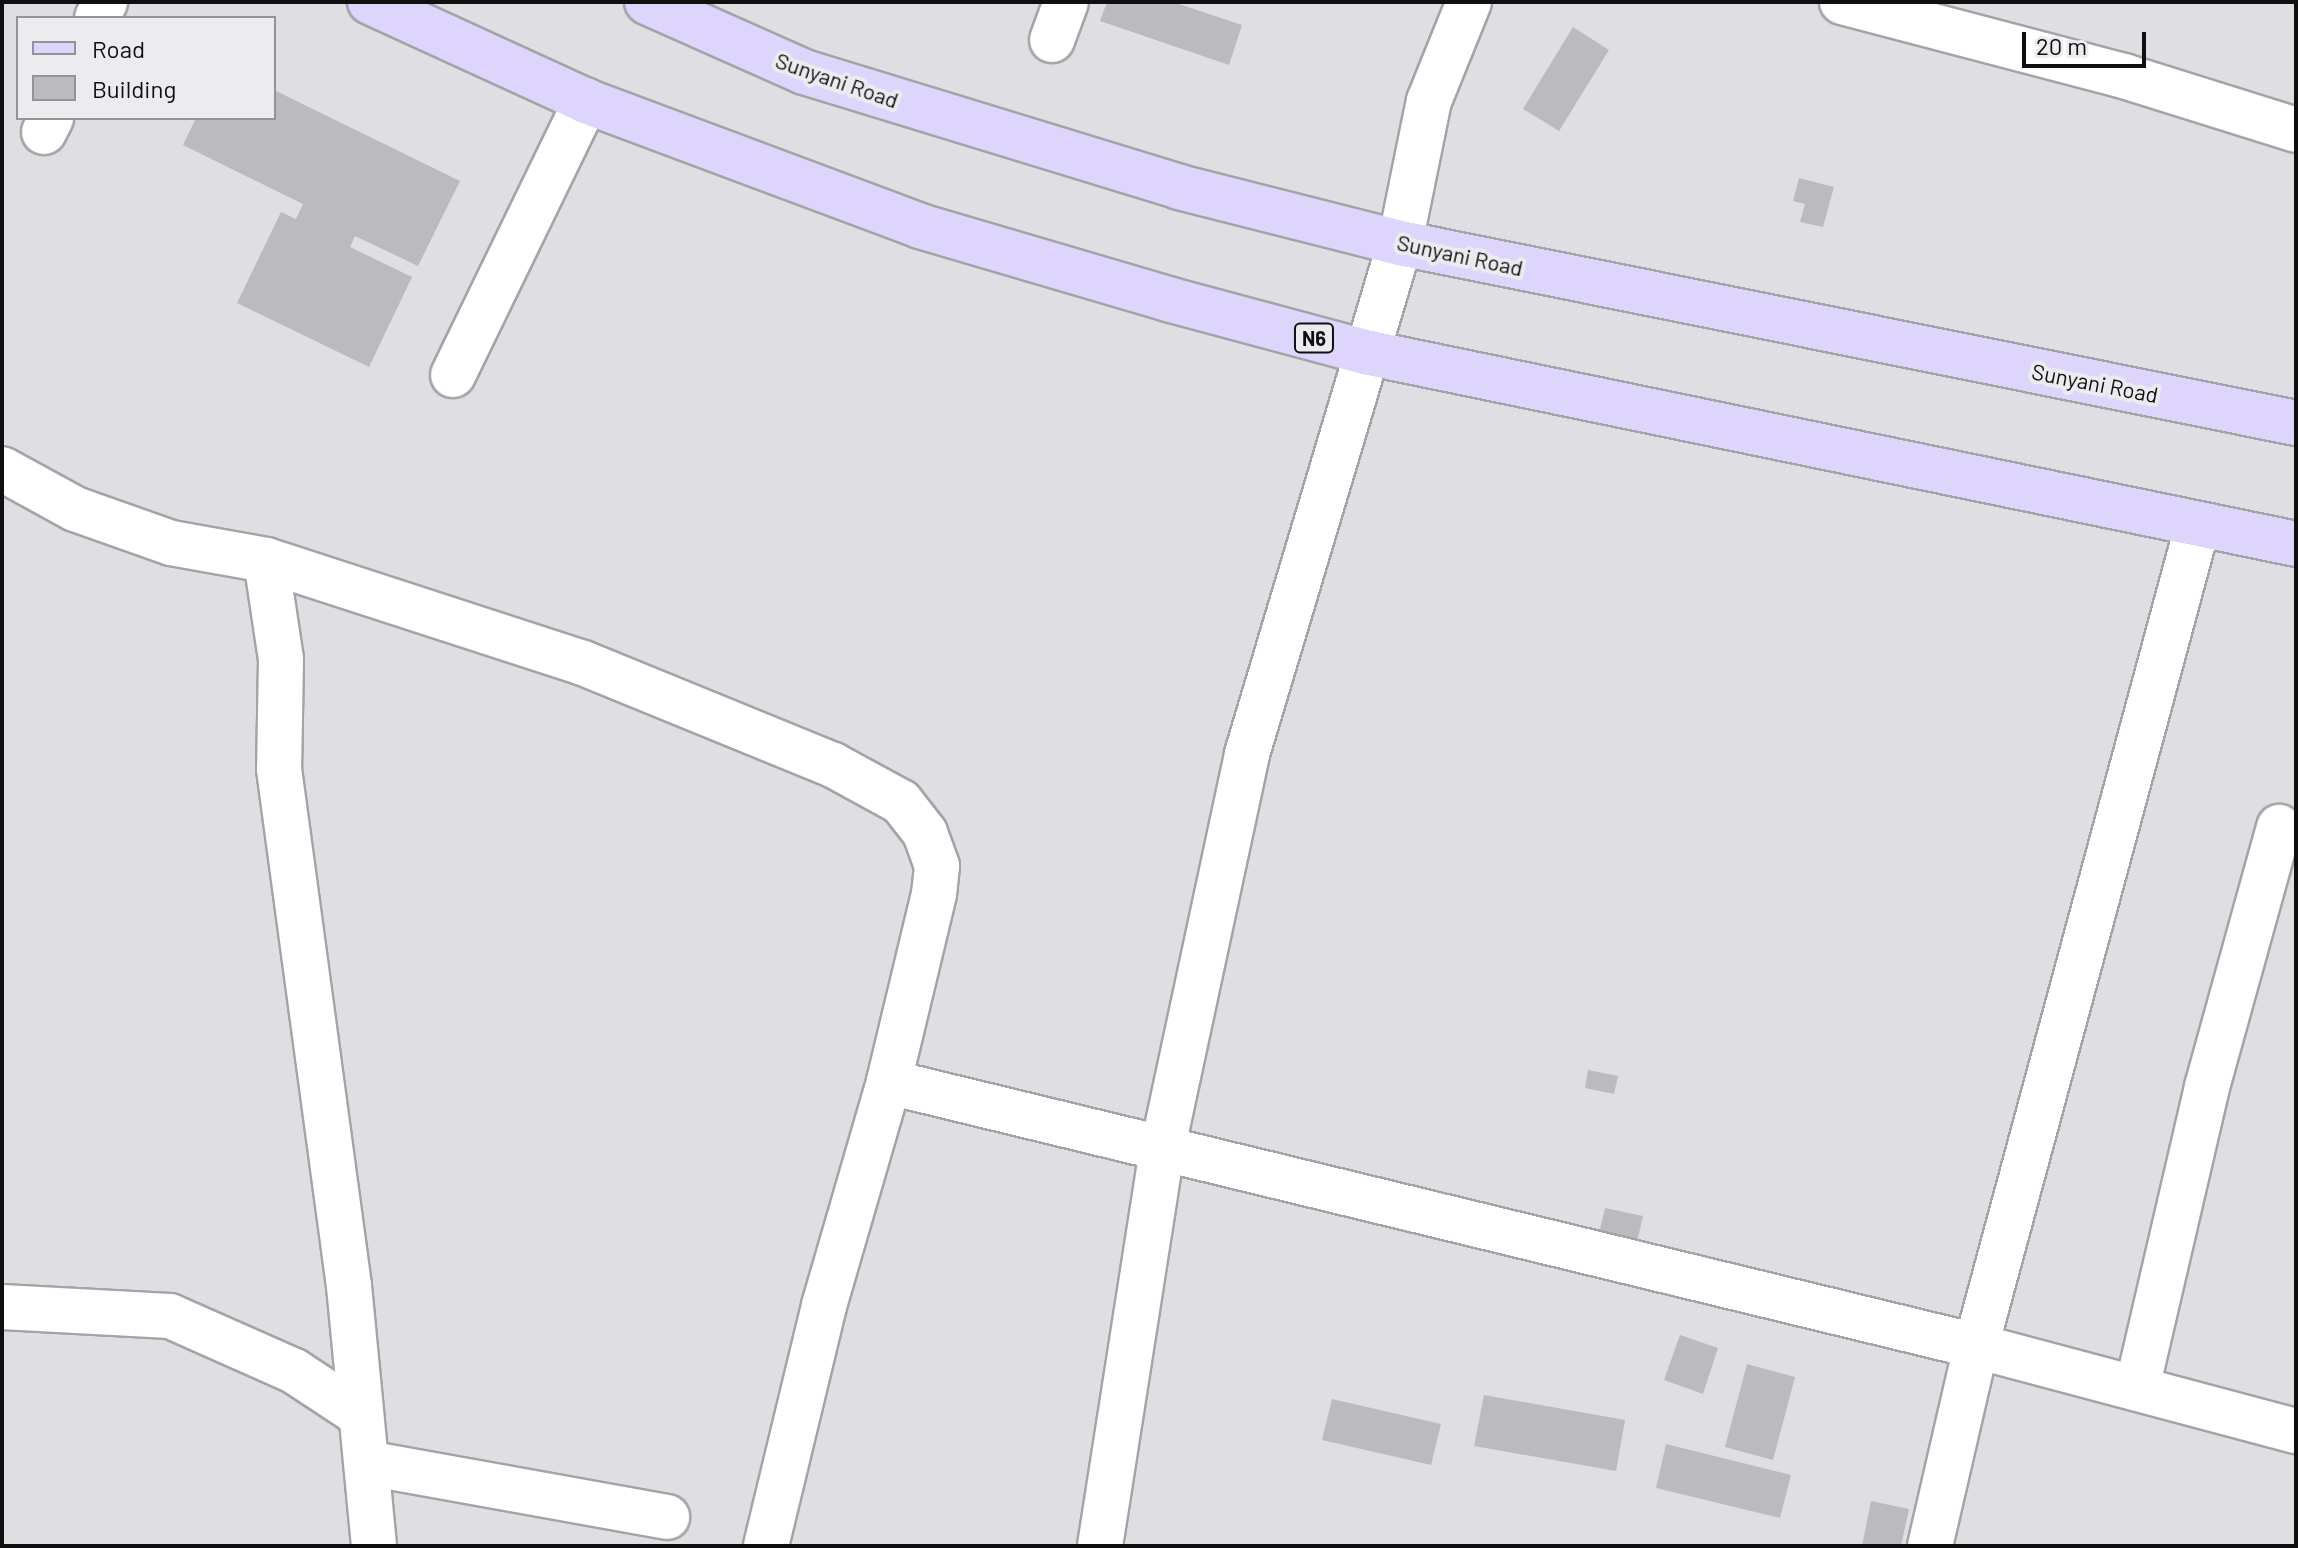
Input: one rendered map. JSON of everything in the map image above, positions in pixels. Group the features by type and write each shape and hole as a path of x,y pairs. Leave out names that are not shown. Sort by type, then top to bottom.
{"main road":[{"name":"N6","path":"370,2 586,101 920,226 1171,300 1365,352 2296,544"},
{"name":"Sunyani Road","path":"647,2 804,72 1179,187 1400,243 2296,423"}],"street":[{"path":"1100,1546 1162,1151 1247,754 1400,243 1429,101 1469,2"},
{"path":"1864,5 2124,76 2296,130"},
{"path":"453,375 586,101"},
{"path":"2,469 75,509 171,543 266,560 583,663 833,765 901,802 925,833 937,866 934,894 889,1082 824,1306 766,1546"},
{"path":"1930,1546 1976,1346 2198,524"},
{"path":"266,560 281,659 279,769 349,1286 374,1546"},
{"path":"2137,1388 2207,1087 2279,827"},
{"path":"889,1082 979,1101 1162,1151 1976,1346 2296,1431"},
{"path":"2,1307 170,1316 294,1371 361,1415"},
{"path":"367,1463 667,1517"}],"building":[{"path":"1107,2 1173,2 1242,25 1229,65 1100,21"},
{"path":"1573,27 1609,50 1559,131 1523,109"},
{"path":"276,91 460,181 418,266 355,236 350,247 412,277 369,367 237,303 281,212 296,219 303,204 183,145 195,120 276,120"},
{"path":"1799,178 1834,187 1823,227 1800,222 1805,204 1793,201"},
{"path":"1588,1070 1618,1076 1614,1094 1585,1088"},
{"path":"1605,1208 1643,1216 1636,1246 1598,1238"},
{"path":"1680,1335 1718,1348 1703,1394 1664,1380"},
{"path":"1747,1364 1795,1377 1773,1460 1725,1447"},
{"path":"1484,1395 1625,1420 1616,1471 1474,1446"},
{"path":"1332,1399 1441,1424 1431,1465 1322,1440"},
{"path":"1666,1444 1791,1475 1780,1518 1656,1488"},
{"path":"1871,1501 1909,1509 1901,1546 1862,1546"}]}
